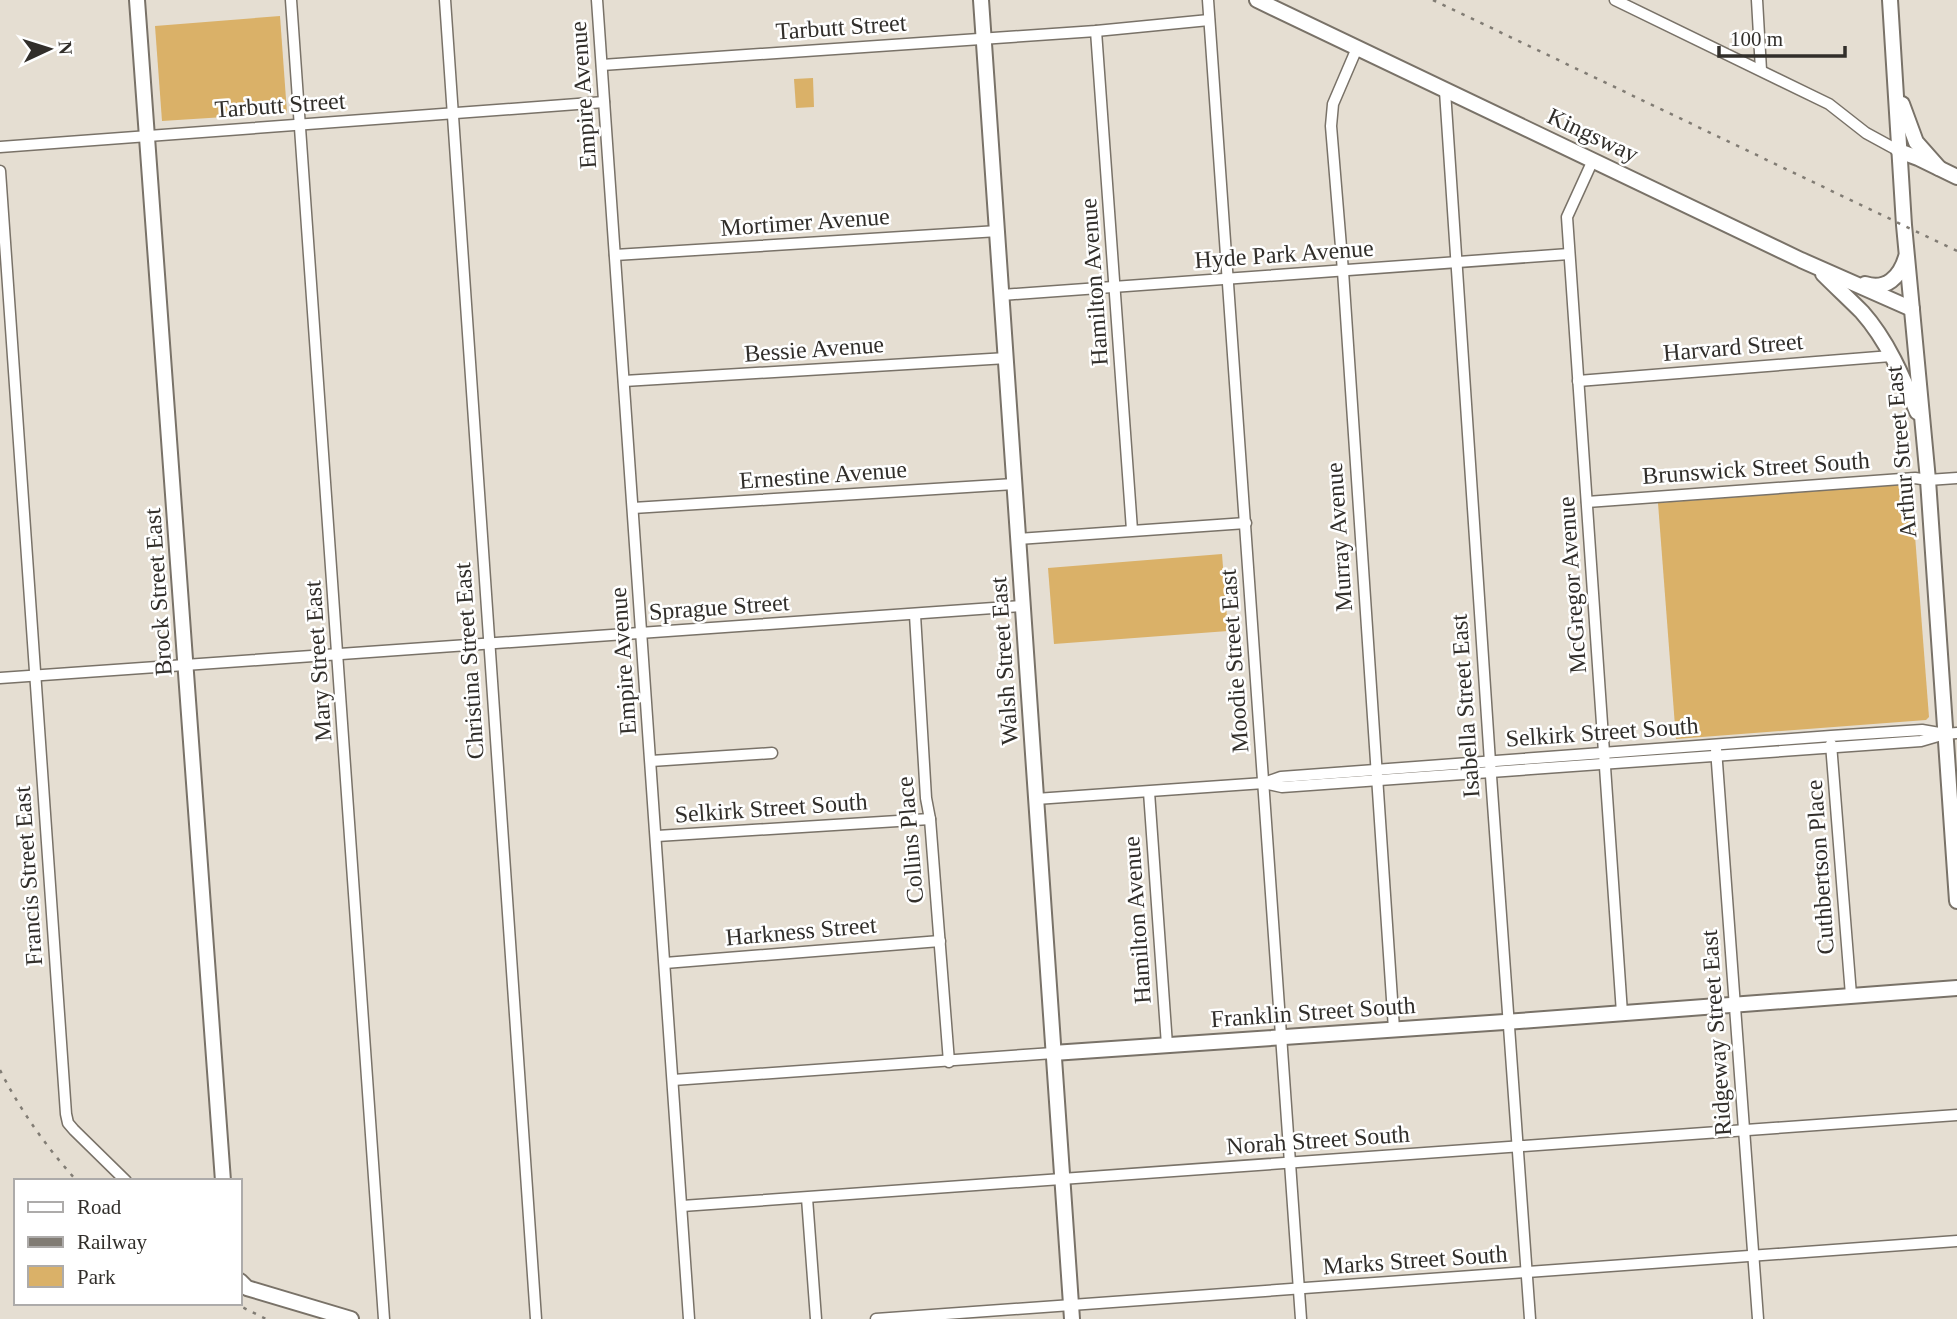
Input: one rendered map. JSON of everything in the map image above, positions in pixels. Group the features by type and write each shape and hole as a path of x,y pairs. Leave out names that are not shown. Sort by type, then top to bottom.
{"street":[{"name":"Brock Street East","path":"137,0 223,1179"},
{"name":"Mary Street East","path":"292,0 384,1319"},
{"name":"Christina Street East","path":"445,0 536,1319"},
{"name":"Empire Avenue","path":"597,0 689,1319"},
{"name":"Walsh Street East","path":"981,0 1071,1312"},
{"name":"Moodie Street East","path":"1208,0 1301,1319"},
{"name":"Kingsway","path":"1256,0 1814,266 1912,309"},
{"path":"1615,0 1635,5 1829,104 1866,133 1899,152 1957,177"},
{"path":"1757,0 1762,70"},
{"name":"Arthur Street East","path":"1890,0 1906,254 1951,733 1957,901"},
{"name":"Tarbutt Street","path":"602,65 1096,31 1209,20"},
{"name":"Hamilton Avenue","path":"1096,31 1132,530"},
{"name":"Murray Avenue","path":"1357,48 1333,104 1331,126 1394,1029"},
{"path":"1895,80 1905,117 1916,142 1939,168"},
{"name":"Isabella Street East","path":"1445,90 1530,1319"},
{"name":"Tarbutt Street","path":"0,147 604,102"},
{"name":"McGregor Avenue","path":"1593,160 1567,217 1622,1013"},
{"name":"Francis Street East","path":"0,171 66,1114 68,1123 125,1179"},
{"name":"Mortimer Avenue","path":"615,255 998,231"},
{"name":"Hyde Park Avenue","path":"1002,295 1569,254"},
{"path":"1814,266 1873,287 1891,282 1903,267 1906,254"},
{"path":"1814,266 1863,313 1891,356 1923,425"},
{"name":"Harvard Street","path":"1578,381 1891,356"},
{"name":"Bessie Avenue","path":"624,381 1007,358"},
{"name":"Brunswick Street South","path":"1587,502 1914,478 1957,478"},
{"name":"Ernestine Avenue","path":"633,508 1014,484"},
{"path":"1018,539 1246,523"},
{"name":"Sprague Street","path":"0,678 1023,606"},
{"name":"Collins Place","path":"915,615 926,798 930,819 949,1062"},
{"name":"Selkirk Street South","path":"1036,800 1264,783 1281,777 1376,775 1831,742 1922,730 1951,733"},
{"name":"Cuthbertson Place","path":"1831,742 1851,995"},
{"name":"Ridgeway Street East","path":"1716,750 1758,1319"},
{"path":"651,761 772,753"},
{"name":"Hamilton Avenue","path":"1149,792 1167,1045"},
{"name":"Selkirk Street South","path":"656,836 930,819"},
{"name":"Harkness Street","path":"664,963 940,941"},
{"name":"Franklin Street South","path":"673,1080 1957,988"},
{"name":"Norah Street South","path":"682,1206 1957,1115"},
{"path":"807,1198 816,1319"},
{"name":"Marks Street South","path":"876,1319 1071,1312 1299,1289 1957,1241"},
{"path":"242,1283 247,1288 351,1319"}],"green space":[{"path":"280,16 287,113 162,121 155,26"},
{"path":"813,78 814,107 796,108 794,79"},
{"path":"1911,484 1929,717 1926,720 1676,739 1658,503"},
{"path":"1222,554 1228,631 1054,644 1048,568"}],"railway":[{"path":"1433,0 1957,251"},
{"path":"0,1070 35,1128 75,1179"},
{"path":"238,1305 266,1319"}]}
